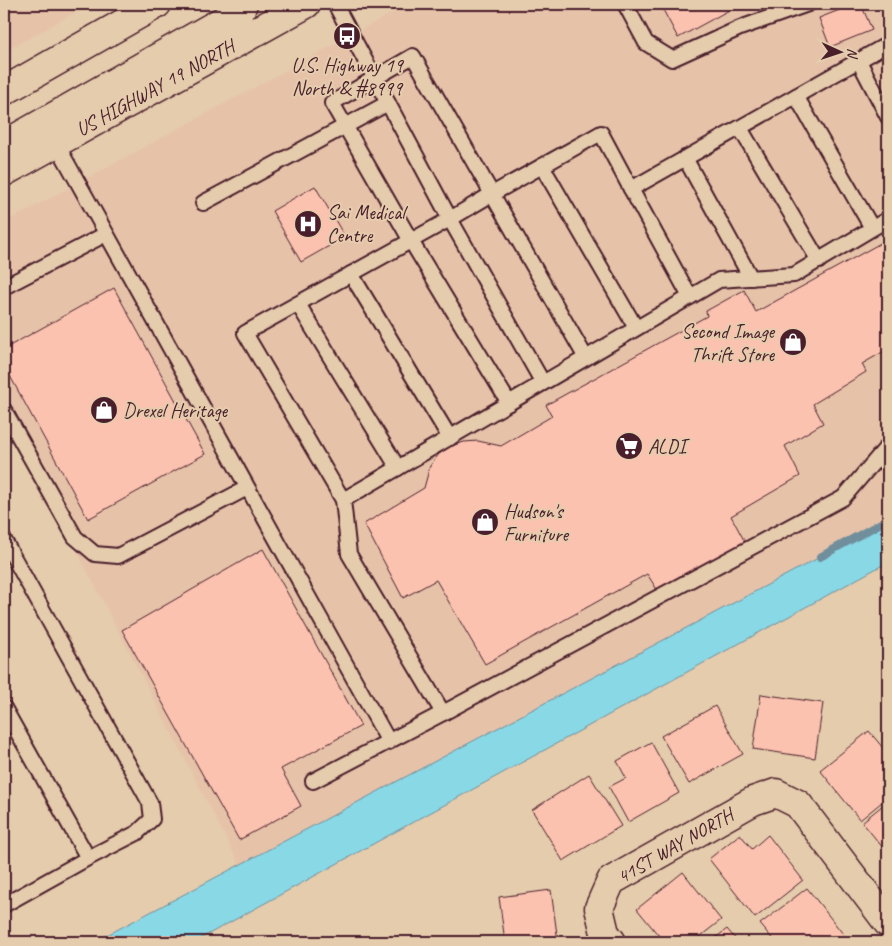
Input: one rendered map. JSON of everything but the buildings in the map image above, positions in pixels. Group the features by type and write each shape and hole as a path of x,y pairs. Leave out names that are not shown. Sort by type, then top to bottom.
{"main road":[{"path":"4,91 157,4"},
{"path":"4,145 240,11 243,4"},
{"name":"US HIGHWAY 19 NORTH","path":"4,172 306,4"},
{"name":"41ST WAY NORTH","path":"612,942 605,933 599,908 611,881 753,801 776,793 798,804 888,923"}],"lane":[{"path":"335,4 450,219 543,383"},
{"path":"625,4 646,43 672,59 788,7 808,4"},
{"path":"631,188 888,44"},
{"path":"509,403 411,241 332,103 413,56 586,358"},
{"path":"859,61 888,117"},
{"path":"796,96 872,228"},
{"path":"203,203 388,103"},
{"path":"740,128 819,261"},
{"path":"443,713 349,554 343,500 245,333 601,133 690,297"},
{"path":"56,143 389,742"},
{"path":"685,158 751,278"},
{"path":"542,166 636,328"},
{"path":"343,500 719,280 794,275 888,219"},
{"path":"4,287 106,234"},
{"path":"351,274 450,438"},
{"path":"298,304 398,468"},
{"path":"4,410 75,537 95,554 118,556 247,488"},
{"path":"313,781 843,498 888,447"},
{"path":"4,540 150,803 152,819 137,833 4,905"},
{"path":"4,708 88,858"}],"shaded area":[{"path":"4,4 90,4 4,52"},
{"path":"409,4 888,4 888,521 240,865 4,411 4,223"}],"water":[{"path":"888,521 888,562 194,942 94,942"}],"waterway":[{"path":"820,557 888,519"}],"place":[{"name":"U.S. Highway 19 North & #8999","path":"347,36"},
{"name":"Sai Medical Centre","path":"308,224"},
{"name":"Second Image Thrift Store","path":"793,342"},
{"name":"Drexel Heritage","path":"104,410"},
{"name":"ALDI","path":"629,446"},
{"name":"Hudson's Furniture","path":"485,522"}]}
